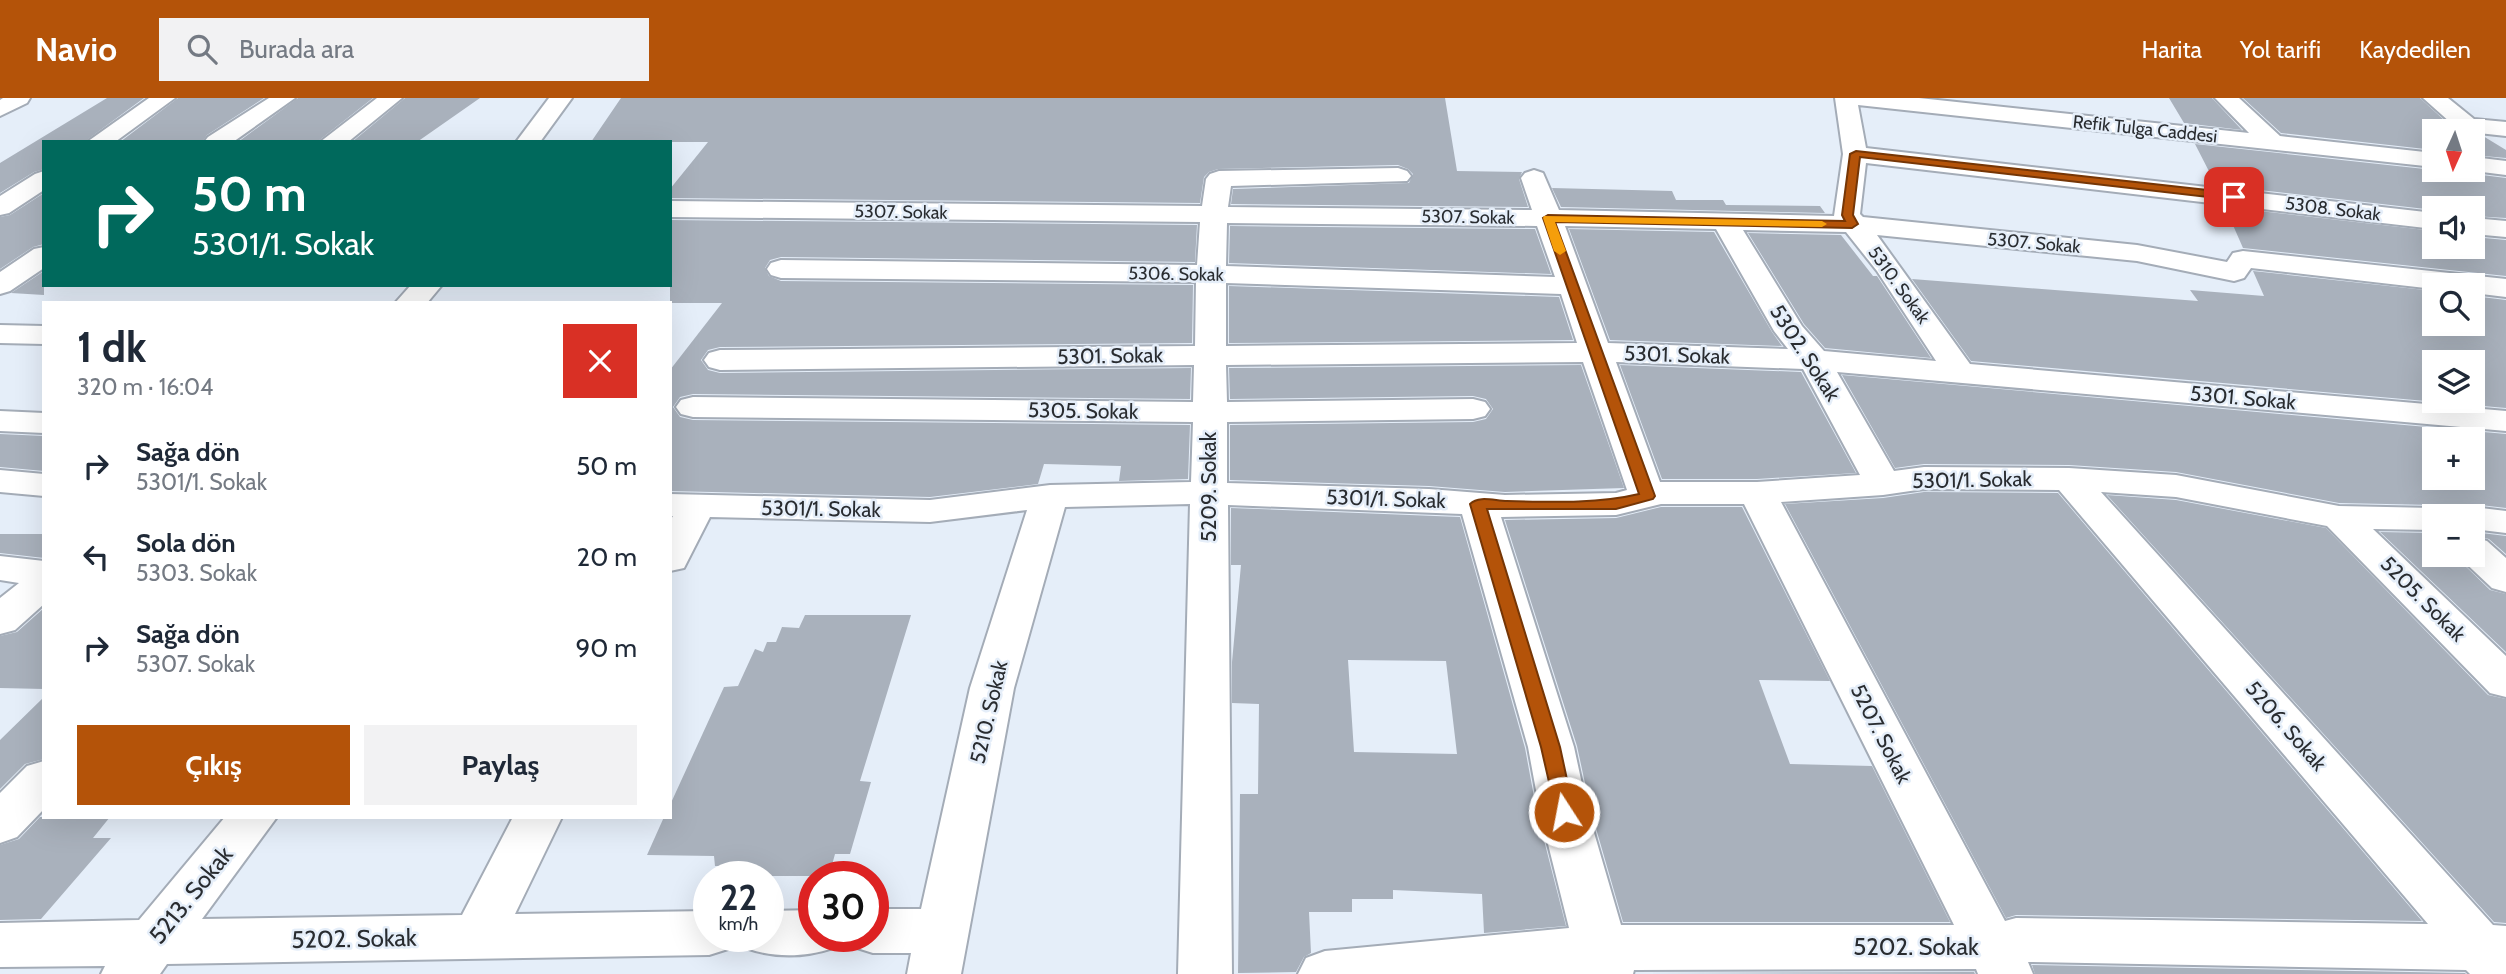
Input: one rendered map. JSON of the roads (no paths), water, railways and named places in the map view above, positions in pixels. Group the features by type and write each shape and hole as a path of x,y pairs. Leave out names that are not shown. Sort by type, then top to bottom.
{"street":[{"path":"0,109 19,98"},
{"path":"102,140 164,98"},
{"path":"219,140 284,98"},
{"path":"335,140 391,98"},
{"path":"530,140 561,98"},
{"name":"5310. Sokak","path":"1846,98 1856,154 1847,215 1888,267 1960,373"},
{"name":"Refik Tulga Caddesi","path":"1856,98 1946,103 2422,159"},
{"path":"2226,98 2273,143"},
{"path":"2434,98 2468,126 2506,129"},
{"name":"5308. Sokak","path":"1856,154 2422,220"},
{"path":"2485,165 2506,168"},
{"name":"5209. Sokak","path":"1205,974 1211,274 1219,179 1398,176"},
{"path":"1534,178 1647,496"},
{"path":"0,207 42,179"},
{"name":"5307. Sokak","path":"672,209 1548,218 1852,224 2137,253 2234,272 2243,259 2506,288"},
{"name":"5302. Sokak","path":"1724,222 1789,331 1814,360 1883,485"},
{"path":"2485,227 2506,229"},
{"path":"0,285 38,263"},
{"name":"5306. Sokak","path":"781,269 1211,274 1572,286"},
{"path":"412,301 426,287"},
{"path":"0,334 42,335"},
{"name":"5301. Sokak","path":"720,360 1597,352 1814,360 2506,421"},
{"name":"5305. Sokak","path":"693,407 1209,412 1473,409"},
{"path":"0,421 42,423"},
{"name":"5301/1. Sokak","path":"684,506 930,511 1050,496 1209,493 1505,506 1616,504 1661,493 1757,493 1883,485 1924,478 2069,479 2176,486 2339,517 2422,519"},
{"name":"5206. Sokak","path":"2069,479 2496,956"},
{"path":"0,481 42,485"},
{"name":"5207. Sokak","path":"1757,493 1998,960"},
{"name":"5210. Sokak","path":"938,952 992,688 1050,496"},
{"path":"1478,504 1550,747 1564,812 1604,961"},
{"path":"672,551 684,506"},
{"name":"5205. Sokak","path":"2339,517 2506,682"},
{"path":"2485,519 2506,522"},
{"path":"2485,560 2506,579"},
{"path":"0,568 42,573"},
{"path":"0,620 42,585"},
{"path":"0,824 42,780"},
{"name":"5213. Sokak","path":"141,959 251,819"},
{"path":"477,937 537,819"},
{"name":"5202. Sokak","path":"0,944 141,959 477,937 693,933"},
{"path":"889,936 938,952"},
{"name":"5202. Sokak","path":"1325,974 1604,961 1998,960 2016,940 2496,956"}]}
